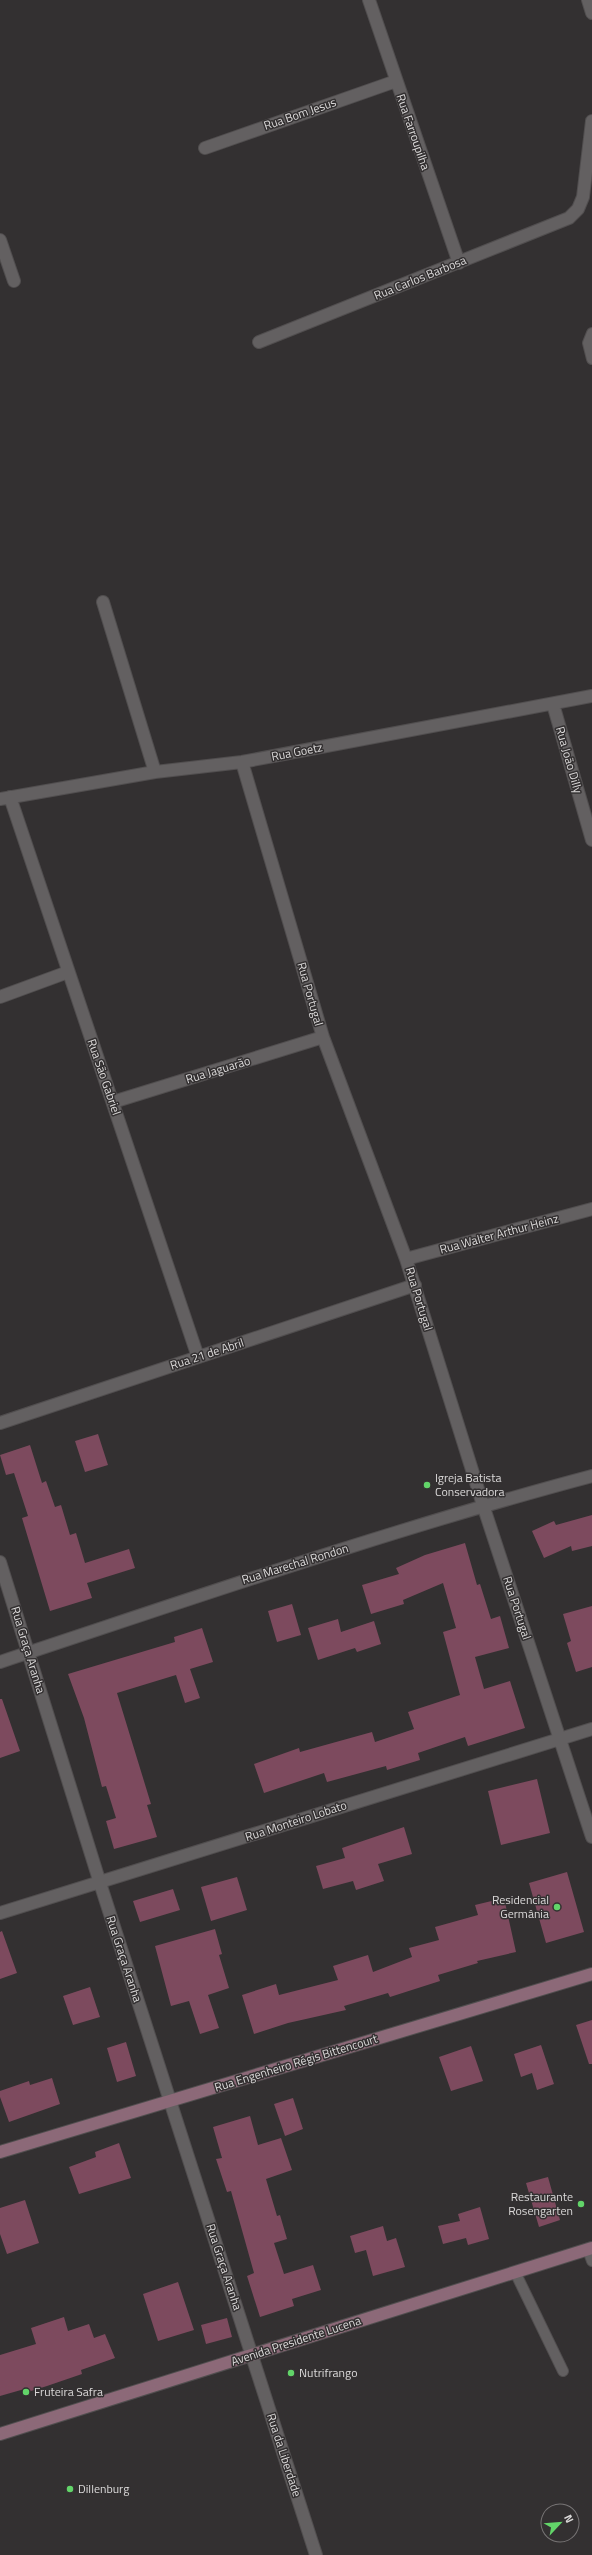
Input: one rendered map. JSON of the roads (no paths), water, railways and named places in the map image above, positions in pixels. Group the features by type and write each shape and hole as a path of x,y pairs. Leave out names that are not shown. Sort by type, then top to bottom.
{"main road":[{"name":"Rua Engenheiro Régis Bittencourt","path":"0,2152 592,1974"},
{"name":"Avenida Presidente Lucena","path":"0,2434 515,2272 591,2253"}],"street":[{"name":"Rua Farroupilha","path":"369,0 459,263"},
{"path":"588,0 592,13"},
{"name":"Rua Bom Jesus","path":"205,148 396,81"},
{"name":"Rua Carlos Barbosa","path":"259,342 569,218 578,209 583,197 592,121"},
{"path":"0,240 14,281"},
{"path":"103,602 155,772"},
{"name":"Rua Goetz","path":"5,798 155,772 242,762 592,696"},
{"name":"Rua João Dilly","path":"553,704 592,840"},
{"name":"Rua Portugal","path":"242,762 323,1037 406,1259 483,1505 561,1738 592,1837"},
{"name":"Rua São Gabriel","path":"5,798 113,1102 198,1356"},
{"path":"0,997 68,972"},
{"name":"Rua Jaguarão","path":"113,1102 323,1037"},
{"name":"Rua Walter Arthur Heinz","path":"406,1259 592,1209"},
{"name":"Rua 21 de Abril","path":"0,1423 198,1356 415,1286"},
{"name":"Rua Marechal Rondon","path":"0,1662 232,1584 483,1505 592,1476"},
{"name":"Rua Graça Aranha","path":"0,1562 100,1883 252,2355"},
{"name":"Rua Monteiro Lobato","path":"0,1913 592,1729"},
{"name":"Rua da Liberdade","path":"252,2355 316,2555"}],"lane":[{"path":"592,333 588,343 592,359"},
{"path":"515,2272 563,2371"}],"place":[{"name":"Igreja Batista Conservadora","path":"427,1485"},
{"name":"Residencial Germânia","path":"557,1907"},
{"name":"Restaurante Rosengarten","path":"581,2204"},
{"name":"Nutrifrango","path":"291,2373"},
{"name":"Fruteira Safra","path":"26,2392"},
{"name":"Dillenburg","path":"70,2489"}]}
